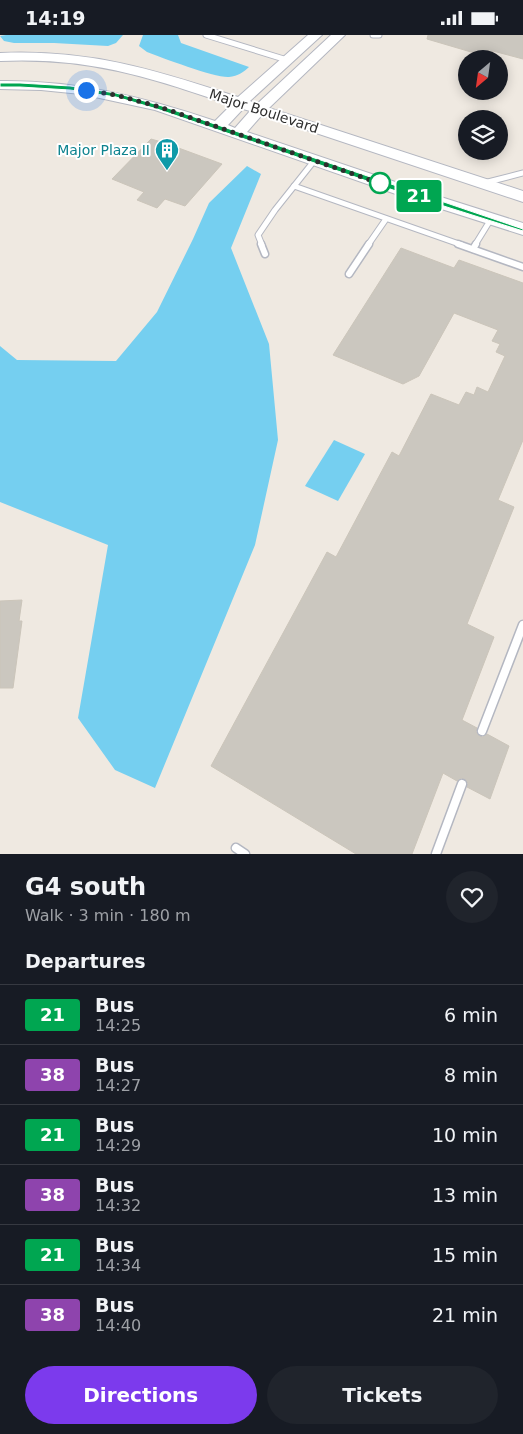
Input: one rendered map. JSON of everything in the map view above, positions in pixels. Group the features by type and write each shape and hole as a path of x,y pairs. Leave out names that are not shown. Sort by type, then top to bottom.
{"street":[{"path":"218,127 241,103 316,35"},
{"path":"237,134 259,109 339,35"},
{"name":"Major Boulevard","path":"0,57 60,56 110,62 241,103 523,197"},
{"name":"Major Boulevard","path":"0,85 70,88 116,95 160,107 314,161 523,229"},
{"path":"416,195 487,206 523,217"}],"lane":[{"path":"206,35 239,48 254,49 287,60"},
{"path":"373,35 379,35"},
{"path":"265,253 258,235 314,161"},
{"path":"482,183 523,173"},
{"path":"294,186 523,267"},
{"path":"348,274 386,219"},
{"path":"473,249 491,219"},
{"path":"482,731 523,625"},
{"path":"436,854 462,784"},
{"path":"236,848 245,854"}],"water":[{"path":"123,35 116,43 108,46 14,43 4,41 0,36"},
{"path":"143,35 178,35 181,43 249,67 235,76 229,77 201,71 147,52 139,46"},
{"path":"247,166 261,174 231,248 269,344 278,440 255,545 155,788 115,770 78,718 108,545 0,502 0,346 17,360 116,361 157,312 209,203"},
{"path":"334,440 365,454 338,501 305,486"}],"building":[{"path":"428,35 523,35 523,59 508,55 508,50 464,50 427,39"},
{"name":"Major Plaza II","path":"151,139 222,164 185,206 165,199 157,208 137,200 144,192 112,179"},
{"path":"401,248 454,268 459,260 523,283 523,440 498,500 514,507 467,624 494,637 462,720 477,728 476,732 479,736 483,737 487,734 509,746 490,799 467,787 468,783 464,779 461,778 457,781 443,773 412,854 356,854 211,766 327,552 336,557 392,452 399,456 431,394 459,405 466,392 474,395 477,387 488,392 505,356 496,352 500,344 492,341 498,330 454,313 419,376 403,384 333,355"},
{"path":"22,600 19,621 22,621 13,688 0,688 0,601"}],"bus line":[{"name":"21","path":"0,85 70,88 116,95 160,107 314,161 523,229"}],"place":[{"name":"Major Plaza II","path":"167,171"}],"route":[{"path":"86,90 116,95 160,107 382,184 380,183"}]}
